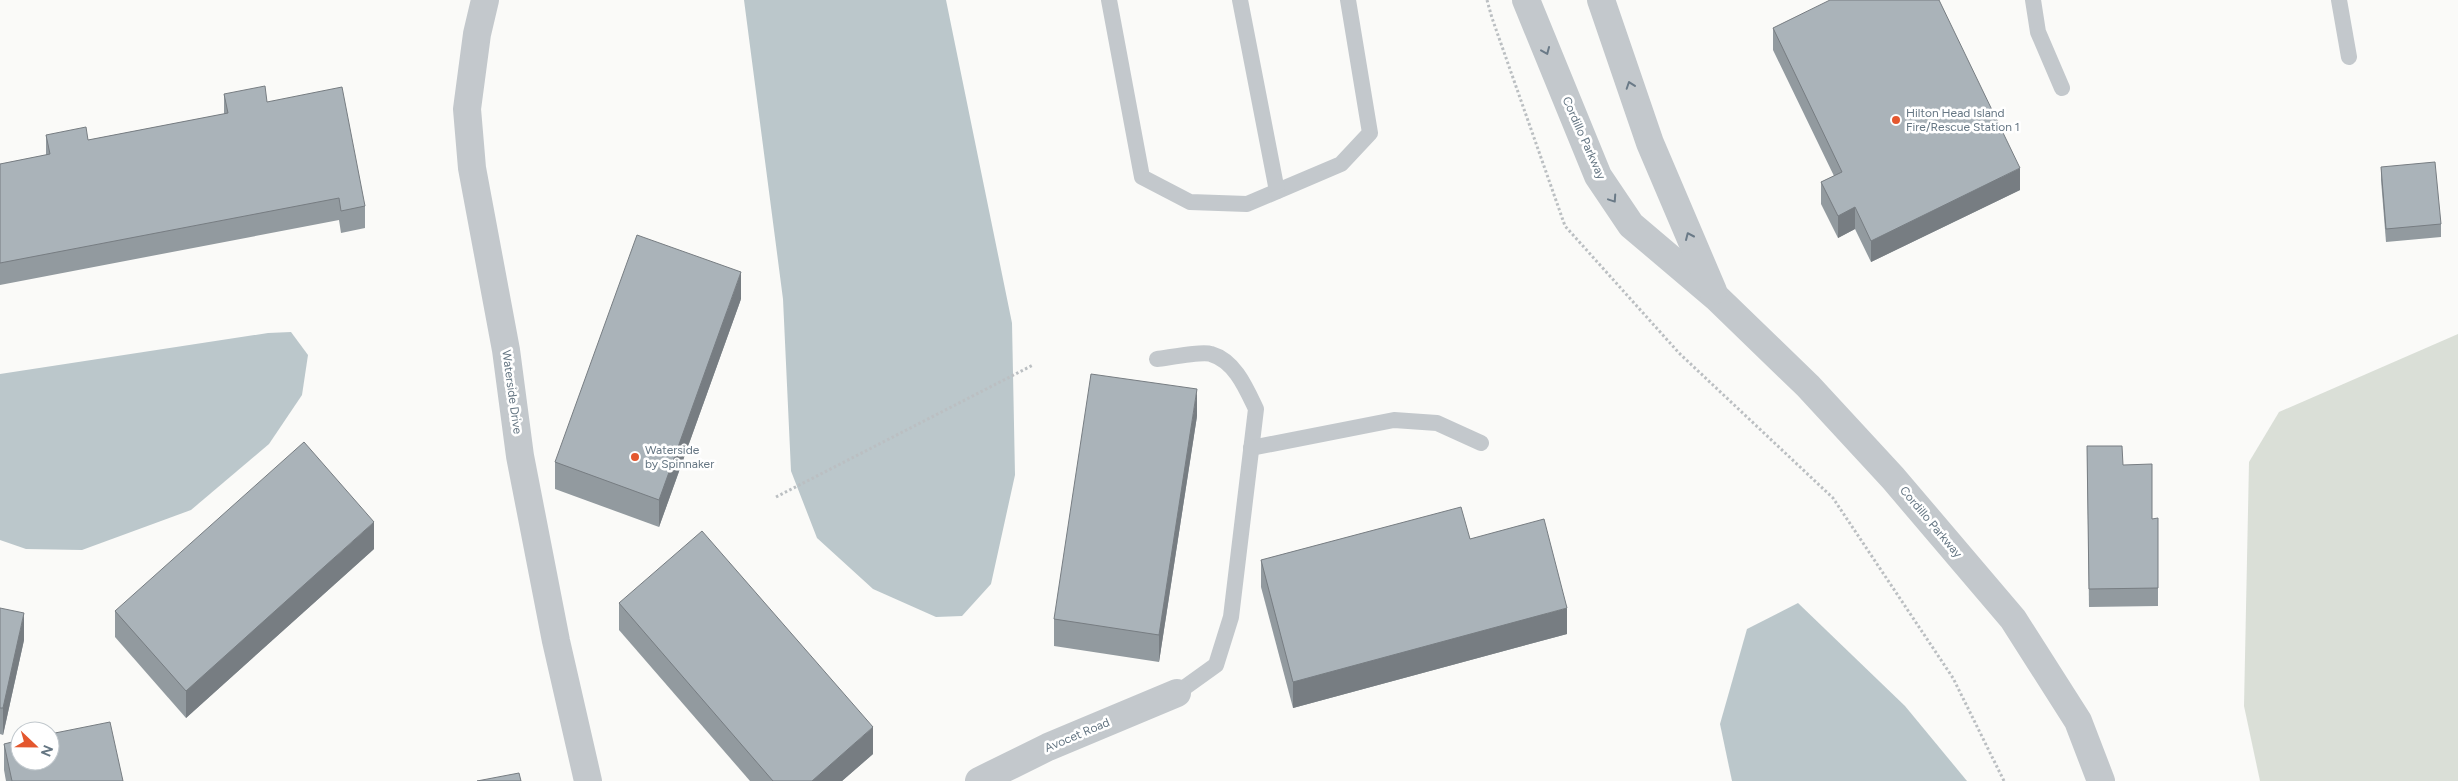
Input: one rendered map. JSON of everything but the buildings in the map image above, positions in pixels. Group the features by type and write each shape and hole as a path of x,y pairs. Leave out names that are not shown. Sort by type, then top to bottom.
{"street":[{"name":"Waterside Drive","path":"485,0 477,34 467,109 472,168 506,350 522,466 556,641 588,781"},
{"name":"Cordillo Parkway","path":"1526,0 1598,176 1631,225 1716,296 1808,386 1887,470 2013,618 2078,721 2101,781"},
{"name":"Cordillo Parkway","path":"1601,0 1650,143 1716,296"},
{"name":"Avocet Road","path":"979,781 1048,747 1177,693"}],"lane":[{"path":"1109,0 1142,177 1190,202 1247,204 1341,164 1370,132 1348,0"},
{"path":"1240,0 1277,190"},
{"path":"2033,0 2038,32 2062,88"},
{"path":"2339,0 2349,57"},
{"path":"1157,359 1210,353 1228,364 1245,385 1256,409 1231,617 1216,665 1177,693"},
{"path":"1251,448 1394,420 1437,423 1482,443"}],"path":[{"path":"1487,0 1565,226 1679,354 1833,498 1953,678 2004,781"},
{"path":"776,497 1033,365"}],"shaded area":[{"path":"744,0 946,0 1012,323 1015,475 991,584 962,616 936,617 873,589 817,538 791,471 783,299"},
{"path":"291,332 308,355 302,395 269,444 191,510 82,550 26,549 0,540 0,374 268,333"},
{"path":"2458,334 2458,781 2260,781 2244,706 2249,462 2279,412"},
{"path":"1798,603 1905,706 1967,781 1732,781 1720,724 1747,629"}],"place":[{"name":"Hilton Head Island Fire/Rescue Station 1","path":"1896,120"},
{"name":"Waterside by Spinnaker","path":"635,457"}]}
